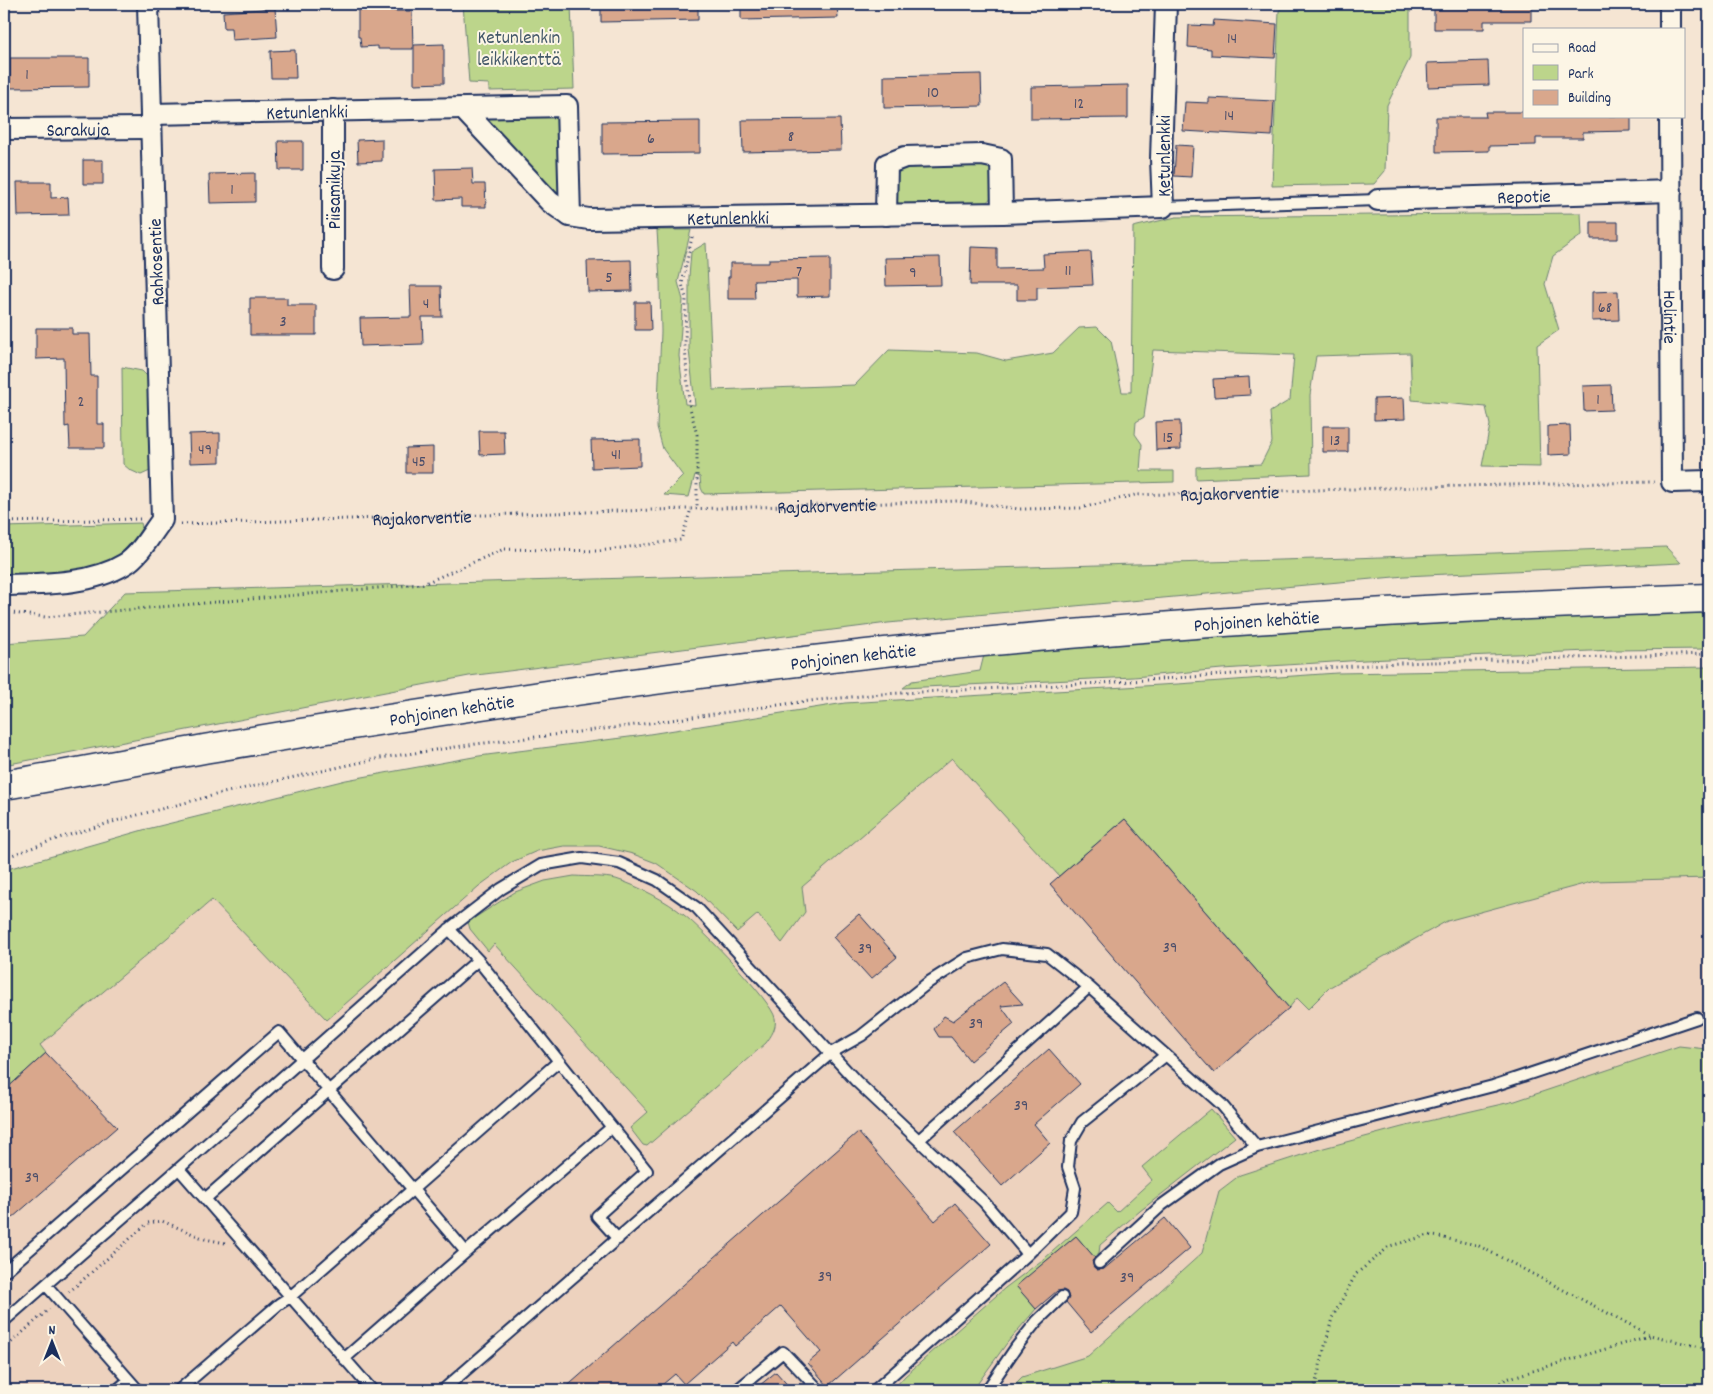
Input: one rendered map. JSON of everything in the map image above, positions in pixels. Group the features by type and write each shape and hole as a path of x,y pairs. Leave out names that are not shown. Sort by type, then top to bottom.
{"main road":[{"name":"Pohjoinen kehätie","path":"4,785 213,748 527,698 816,659 991,641 1151,628 1429,610 1709,598"}],"street":[{"name":"Rahkosentie","path":"148,4 162,520"},
{"name":"Ketunlenkki","path":"463,109 550,202 570,216 589,219 1002,213 1163,207 1161,159 1166,4"},
{"path":"1670,4 1670,28"},
{"name":"Ketunlenkki","path":"151,121 333,110 567,106 570,216"},
{"name":"Piisamikuja","path":"333,110 333,269"},
{"name":"Holintie","path":"1670,118 1672,482"},
{"name":"Sarakuja","path":"4,129 151,121"},
{"path":"886,215 887,164 905,157 982,155 1001,159 1002,213"},
{"name":"Repotie","path":"1378,200 1670,192"},
{"path":"1672,482 1709,481"},
{"path":"4,585 91,579 125,564 137,553 162,520"}],"lane":[{"path":"1163,207 1378,200"},
{"path":"4,1321 449,929 501,889 540,865 582,858 619,863 657,880 697,908 856,1081 984,1202 1028,1254"},
{"path":"449,929 478,960 647,1171 596,1216 618,1238"},
{"path":"444,1390 831,1053 861,1036 929,982 967,958 1002,949 1047,954 1089,987 1221,1104 1257,1147"},
{"path":"205,1199 478,960"},
{"path":"919,1140 1089,987"},
{"path":"1099,1263 1162,1205 1219,1164 1257,1147 1493,1086 1697,1018"},
{"path":"4,1272 279,1032 466,1252"},
{"path":"877,1390 1028,1254 1071,1212 1075,1188 1068,1168 1072,1142 1082,1122 1166,1055"},
{"path":"178,1390 279,1304 290,1297 559,1061"},
{"path":"344,1359 612,1127"},
{"path":"178,1169 372,1390"},
{"path":"46,1285 138,1390"},
{"path":"987,1390 1017,1346 1037,1321 1062,1297"},
{"path":"737,1390 783,1352 819,1390"},
{"path":"117,1390 129,1380"}],"path":[{"path":"697,509 697,435 689,404 684,346 686,298 682,284 691,238 704,217"},
{"name":"Rajakorventie","path":"4,522 143,519 162,520 185,525 957,501 1020,509 1081,508 1135,494 1672,482"},
{"path":"4,612 45,617 423,584 504,549 599,551 681,540 691,509"},
{"path":"4,858 59,838 126,818 223,793 380,758 800,702 881,694 1101,684 1399,663 1709,654"},
{"path":"4,1349 148,1223 162,1222 205,1239 226,1243"},
{"path":"1314,1390 1332,1318 1356,1274 1390,1246 1429,1235 1477,1245 1650,1335 1709,1349"},
{"path":"1487,1390 1506,1379 1650,1335"}],"shaded area":[{"path":"923,718 1709,838 1709,1390 4,1390 4,1046 199,883 466,849"}],"green space":[{"name":"Ketunlenkin leikkikenttä","path":"463,4 571,4 574,89 489,91 489,84 469,83"},
{"path":"1284,4 1410,4 1410,58 1387,105 1385,171 1374,184 1272,186 1279,11"},
{"path":"553,114 559,124 561,195 559,198 483,118 485,116"},
{"path":"910,164 983,164 993,171 992,195 982,205 902,206 896,203 896,180 900,172"},
{"path":"1581,213 1582,235 1553,256 1545,284 1559,330 1537,345 1540,467 1482,466 1490,425 1486,407 1412,400 1410,353 1316,356 1310,395 1311,474 1196,479 1196,467 1261,464 1272,442 1270,412 1290,400 1294,355 1153,350 1144,417 1136,422 1135,434 1142,444 1140,471 1174,471 1174,482 704,494 701,488 700,477 695,475 689,497 664,495 683,476 663,449 657,427 661,332 657,230 691,230 678,282 683,300 679,356 685,404 695,405 689,350 689,277 691,252 706,243 713,390 855,385 889,350 977,353 1006,361 1053,353 1079,328 1097,327 1111,341 1122,392 1131,392 1133,227 1176,217"},
{"path":"122,367 142,371 148,377 150,471 141,475 123,464"},
{"path":"141,523 142,527 130,546 118,556 103,564 70,572 4,575 4,527"},
{"path":"1666,547 1681,563 1405,576 888,623 469,676 4,765 4,643 83,637 125,592 1352,558"},
{"path":"1672,613 1709,613 1709,649 1615,650 1365,660 1222,669 1134,677 903,688 912,681 980,671 984,655 1328,630"},
{"path":"1709,667 1709,878 1595,881 1447,921 1330,987 1308,1009 1297,998 1289,1008 1125,819 1059,876 952,758 802,887 805,912 782,943 758,914 737,932 697,891 656,863 633,854 599,846 564,846 537,851 512,862 479,886 327,1020 212,900 40,1045 46,1053 4,1091 4,870 143,830 346,780 479,756 637,736 845,703 1337,673"},
{"path":"574,876 616,879 652,894 669,904 693,922 735,965 762,997 775,1018 772,1035 766,1043 647,1146 643,1145 630,1128 648,1112 494,944 488,951 470,929 468,922 515,892 545,881"},
{"path":"1709,1035 1709,1390 1009,1390 1022,1377 1088,1356 1202,1253 1219,1191 1240,1175 1320,1149 1402,1127 1515,1101 1679,1046 1706,1049"},
{"path":"1211,1109 1235,1137 1140,1211 1100,1245 1099,1253 1094,1257 1076,1236 1017,1286 1036,1309 1007,1343 973,1390 896,1390 896,1386 905,1376 1005,1288 1045,1258 1108,1203 1117,1212 1152,1180 1142,1167"}],"building":[{"path":"601,4 698,4 698,20 601,22"},
{"path":"741,4 837,4 838,18 741,20"},
{"path":"1434,4 1531,4 1531,21 1484,21 1484,29 1434,29"},
{"path":"275,8 277,37 232,40 231,28 224,28 223,12"},
{"path":"394,8 394,11 412,11 413,49 378,49 378,46 361,47 360,37 358,37 358,9"},
{"path":"1214,20 1277,24 1275,58 1211,55 1211,49 1188,47 1189,25 1213,26"},
{"path":"444,44 444,83 414,84 414,45"},
{"path":"295,50 296,78 271,78 270,51"},
{"path":"10,58 89,58 89,87 10,88"},
{"path":"1488,61 1489,85 1428,87 1427,63"},
{"path":"981,74 982,106 884,108 884,76"},
{"path":"1128,85 1128,118 1031,119 1031,87"},
{"path":"1209,98 1274,101 1272,136 1183,131 1185,102 1209,103"},
{"path":"1485,112 1523,112 1523,118 1631,118 1631,131 1583,132 1583,138 1536,138 1536,145 1489,146 1489,151 1436,152 1436,117 1486,117"},
{"path":"840,119 841,150 743,152 742,120"},
{"path":"700,121 700,153 602,154 602,122"},
{"path":"382,139 382,161 358,162 357,140"},
{"path":"278,141 303,141 303,170 279,170"},
{"path":"1176,145 1193,146 1191,177 1174,176"},
{"path":"83,160 103,160 103,184 83,184"},
{"path":"472,168 473,184 485,184 486,207 461,207 461,199 436,200 435,169"},
{"path":"255,173 255,202 210,203 209,174"},
{"path":"17,182 51,182 51,198 68,197 69,215 18,216"},
{"path":"1591,222 1618,222 1618,239 1591,239"},
{"path":"971,247 997,248 997,269 1044,268 1043,254 1091,252 1093,285 1037,287 1037,300 1017,300 1017,285 970,285"},
{"path":"940,257 941,285 886,286 885,258"},
{"path":"830,258 830,296 797,297 797,280 754,281 755,299 728,299 730,263 769,263 769,259"},
{"path":"631,260 632,291 588,292 587,261"},
{"path":"410,286 441,286 442,317 422,317 423,344 361,346 360,318 411,317"},
{"path":"1618,291 1619,320 1592,321 1592,292"},
{"path":"250,298 287,298 287,305 316,305 316,335 250,335"},
{"path":"635,302 650,302 651,330 635,330"},
{"path":"36,328 72,328 72,334 90,334 91,376 97,376 97,424 104,424 104,448 70,448 69,426 65,427 64,358 36,359"},
{"path":"1249,377 1250,395 1214,397 1213,379"},
{"path":"1611,385 1612,410 1584,411 1583,386"},
{"path":"1404,398 1405,419 1374,420 1374,399"},
{"path":"1180,421 1181,449 1156,450 1155,422"},
{"path":"1570,425 1571,454 1548,455 1548,426"},
{"path":"1323,426 1348,426 1348,452 1323,452"},
{"path":"479,431 504,431 505,454 480,455"},
{"path":"220,433 220,462 190,463 189,434"},
{"path":"640,439 640,466 592,468 591,440"},
{"path":"433,447 433,473 406,473 406,448"},
{"path":"1125,819 1289,1008 1214,1073 1050,884"},
{"path":"859,914 897,957 871,979 833,937"},
{"path":"1003,982 1023,1004 1001,1006 1014,1024 970,1061 951,1037 939,1037 934,1029 944,1016 953,1021"},
{"path":"1049,1049 1080,1084 1034,1124 1050,1143 1002,1186 954,1132"},
{"path":"46,1053 117,1127 4,1225 4,1091"},
{"path":"858,1132 935,1221 955,1203 991,1244 828,1386 808,1363 821,1352 781,1306 735,1346 732,1342 684,1384 675,1374 656,1390 563,1390"},
{"path":"1165,1218 1190,1248 1091,1332 1066,1302 1069,1298 1067,1292 1063,1290 1057,1291 1036,1309 1016,1286 1076,1236 1095,1258 1092,1261 1094,1267 1097,1270 1104,1269"},
{"path":"776,1372 792,1390 754,1390"}]}
